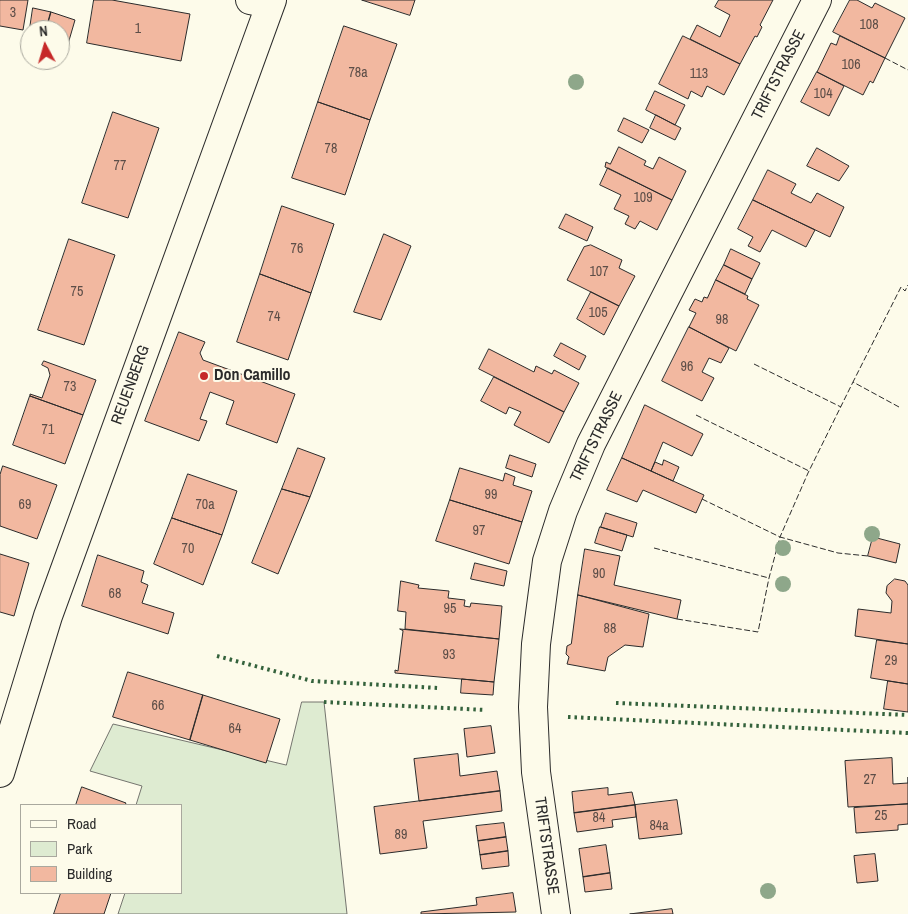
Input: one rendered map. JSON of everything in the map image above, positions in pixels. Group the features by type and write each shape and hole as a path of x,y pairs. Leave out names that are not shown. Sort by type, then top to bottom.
{"street":[{"name":"TRIFTSTRASSE","path":"556,914 542,826 536,772 533,708 536,644 548,561 563,511 591,444 817,0"},
{"name":"REUENBERG","path":"0,773 48,616 264,1"}],"green space":[{"path":"302,702 324,702 347,914 118,914 125,894 182,894 182,804 136,804 142,786 90,771 113,724 286,765"}],"building":[{"path":"0,0 28,0 25,20 20,20 20,29 0,26"},
{"path":"94,0 112,0 190,14 181,61 87,43"},
{"path":"362,0 415,0 410,15"},
{"path":"719,0 773,0 760,25 762,27 757,37 755,36 740,64 690,39 697,25 720,37 730,15 715,7"},
{"path":"850,0 857,0 872,8 875,3 905,18 885,58 833,32"},
{"path":"33,8 51,12 49,20 31,20"},
{"path":"51,12 75,20 70,37 70,20 49,20"},
{"path":"344,26 397,44 370,120 318,102"},
{"path":"683,36 740,64 724,95 707,86 702,97 691,91 688,99 659,84"},
{"path":"840,36 885,58 873,83 870,81 863,95 817,72 831,43 836,45"},
{"path":"817,72 844,86 829,116 801,102"},
{"path":"655,91 685,105 675,125 646,110"},
{"path":"318,102 370,120 345,195 292,178"},
{"path":"113,112 159,128 128,218 82,203"},
{"path":"656,115 681,128 675,140 650,128"},
{"path":"624,118 649,130 642,143 618,131"},
{"path":"619,147 646,161 644,165 653,169 659,157 686,171 672,200 605,167 606,162 610,164"},
{"path":"817,148 849,166 839,181 807,166"},
{"path":"608,168 672,200 657,230 640,221 635,229 625,224 629,216 614,209 621,195 600,185"},
{"path":"768,170 796,184 791,193 811,203 817,193 844,207 830,237 753,200"},
{"path":"753,200 815,230 806,247 772,230 760,252 748,246 753,237 738,229"},
{"path":"282,206 334,224 311,293 260,274"},
{"path":"566,214 593,227 587,241 559,228"},
{"path":"384,234 411,246 381,320 354,312"},
{"path":"69,239 115,255 84,345 38,330"},
{"path":"591,245 622,260 619,268 635,276 619,306 567,280 584,247"},
{"path":"731,249 760,263 752,279 724,265"},
{"path":"724,265 752,279 745,294 716,280"},
{"path":"260,274 311,293 288,360 237,342"},
{"path":"716,280 748,296 747,299 759,305 736,351 689,327 696,313 689,310 695,299 702,302 704,297 707,298"},
{"path":"591,292 619,306 604,335 577,319"},
{"path":"689,327 729,348 721,363 709,358 702,372 714,378 702,401 662,381"},
{"name":"Don Camillo","path":"179,332 205,342 200,353 203,360 295,394 277,443 226,424 234,401 210,392 200,419 207,421 199,441 145,421"},
{"path":"561,343 586,356 579,370 554,356"},
{"path":"489,349 534,372 536,366 552,374 554,370 579,383 564,412 479,369"},
{"path":"44,361 96,380 83,415 30,396 30,394 42,398 50,375 48,368 42,365"},
{"path":"494,377 564,412 549,443 514,425 521,412 509,407 506,414 481,401"},
{"path":"30,396 83,415 65,464 13,445"},
{"path":"645,405 703,434 692,456 663,442 651,471 622,458"},
{"path":"298,448 325,458 310,497 282,489"},
{"path":"510,455 536,464 532,477 506,468"},
{"path":"622,458 704,495 696,513 643,490 637,502 607,490"},
{"path":"664,460 679,467 673,481 651,471 655,462 662,465"},
{"path":"3,466 57,485 37,539 0,526 0,475"},
{"path":"460,468 503,481 505,473 515,477 513,485 532,491 522,522 450,500"},
{"path":"188,474 237,491 222,535 172,518"},
{"path":"282,489 310,497 278,574 252,563"},
{"path":"450,500 522,522 509,564 436,541"},
{"path":"606,513 637,523 633,537 601,527"},
{"path":"172,518 222,535 203,585 154,564"},
{"path":"600,527 627,535 622,551 595,543"},
{"path":"873,537 900,544 896,563 868,556"},
{"path":"585,549 620,556 614,585 681,600 677,619 578,595"},
{"path":"0,554 29,563 14,616 0,612"},
{"path":"98,555 144,571 141,582 148,585 142,603 174,613 168,634 82,606"},
{"path":"475,563 507,571 504,586 471,579"},
{"path":"895,579 905,581 908,585 908,644 855,636 858,609 891,613 892,601 886,593 887,586"},
{"path":"401,581 419,585 418,588 449,591 448,598 465,600 464,606 470,607 471,603 502,606 499,639 405,629 406,612 398,611"},
{"path":"578,595 649,614 643,647 625,645 608,657 605,671 567,664 569,657 566,654 567,646 571,644"},
{"path":"400,629 499,639 494,682 395,673 395,670 398,671 403,631"},
{"path":"877,640 908,644 908,684 871,678"},
{"path":"128,672 203,695 190,740 113,717"},
{"path":"462,679 494,682 493,695 461,693"},
{"path":"888,681 908,684 908,712 884,709"},
{"path":"203,695 280,719 266,763 190,740"},
{"path":"491,726 495,753 467,757 464,729"},
{"path":"458,754 460,776 497,771 500,791 419,801 414,759"},
{"path":"892,758 893,784 908,783 908,804 848,807 845,761"},
{"path":"82,787 126,803 126,804 76,804"},
{"path":"608,788 608,795 632,792 635,805 574,813 572,792"},
{"path":"500,791 502,811 423,821 427,848 380,854 374,807"},
{"path":"677,800 682,834 639,839 635,805"},
{"path":"908,804 908,824 898,825 898,830 856,833 854,808"},
{"path":"635,805 636,817 612,820 613,827 577,832 574,813"},
{"path":"504,823 506,837 478,841 476,826"},
{"path":"506,837 508,851 480,855 478,841"},
{"path":"606,845 610,873 583,877 579,849"},
{"path":"508,851 509,866 482,869 480,855"},
{"path":"875,854 878,881 857,883 854,856"},
{"path":"610,873 612,889 585,892 583,877"},
{"path":"513,893 516,912 421,914 421,912 477,905 476,898"},
{"path":"61,894 111,894 104,914 54,914"},
{"path":"672,909 673,914 630,914"}],"hedge":[{"path":"217,656 312,681 438,688"},
{"path":"324,702 486,710"},
{"path":"616,703 908,715"},
{"path":"568,717 908,733"}],"fence":[{"path":"885,58 908,70"},
{"path":"899,407 853,382 901,287 905,291 908,285"},
{"path":"754,364 841,407"},
{"path":"702,499 780,537 808,473 853,382"},
{"path":"696,415 809,471"},
{"path":"677,619 758,632 780,537 838,553 868,556"},
{"path":"654,548 769,578"}],"place":[{"name":"Don Camillo","path":"204,376"}]}
